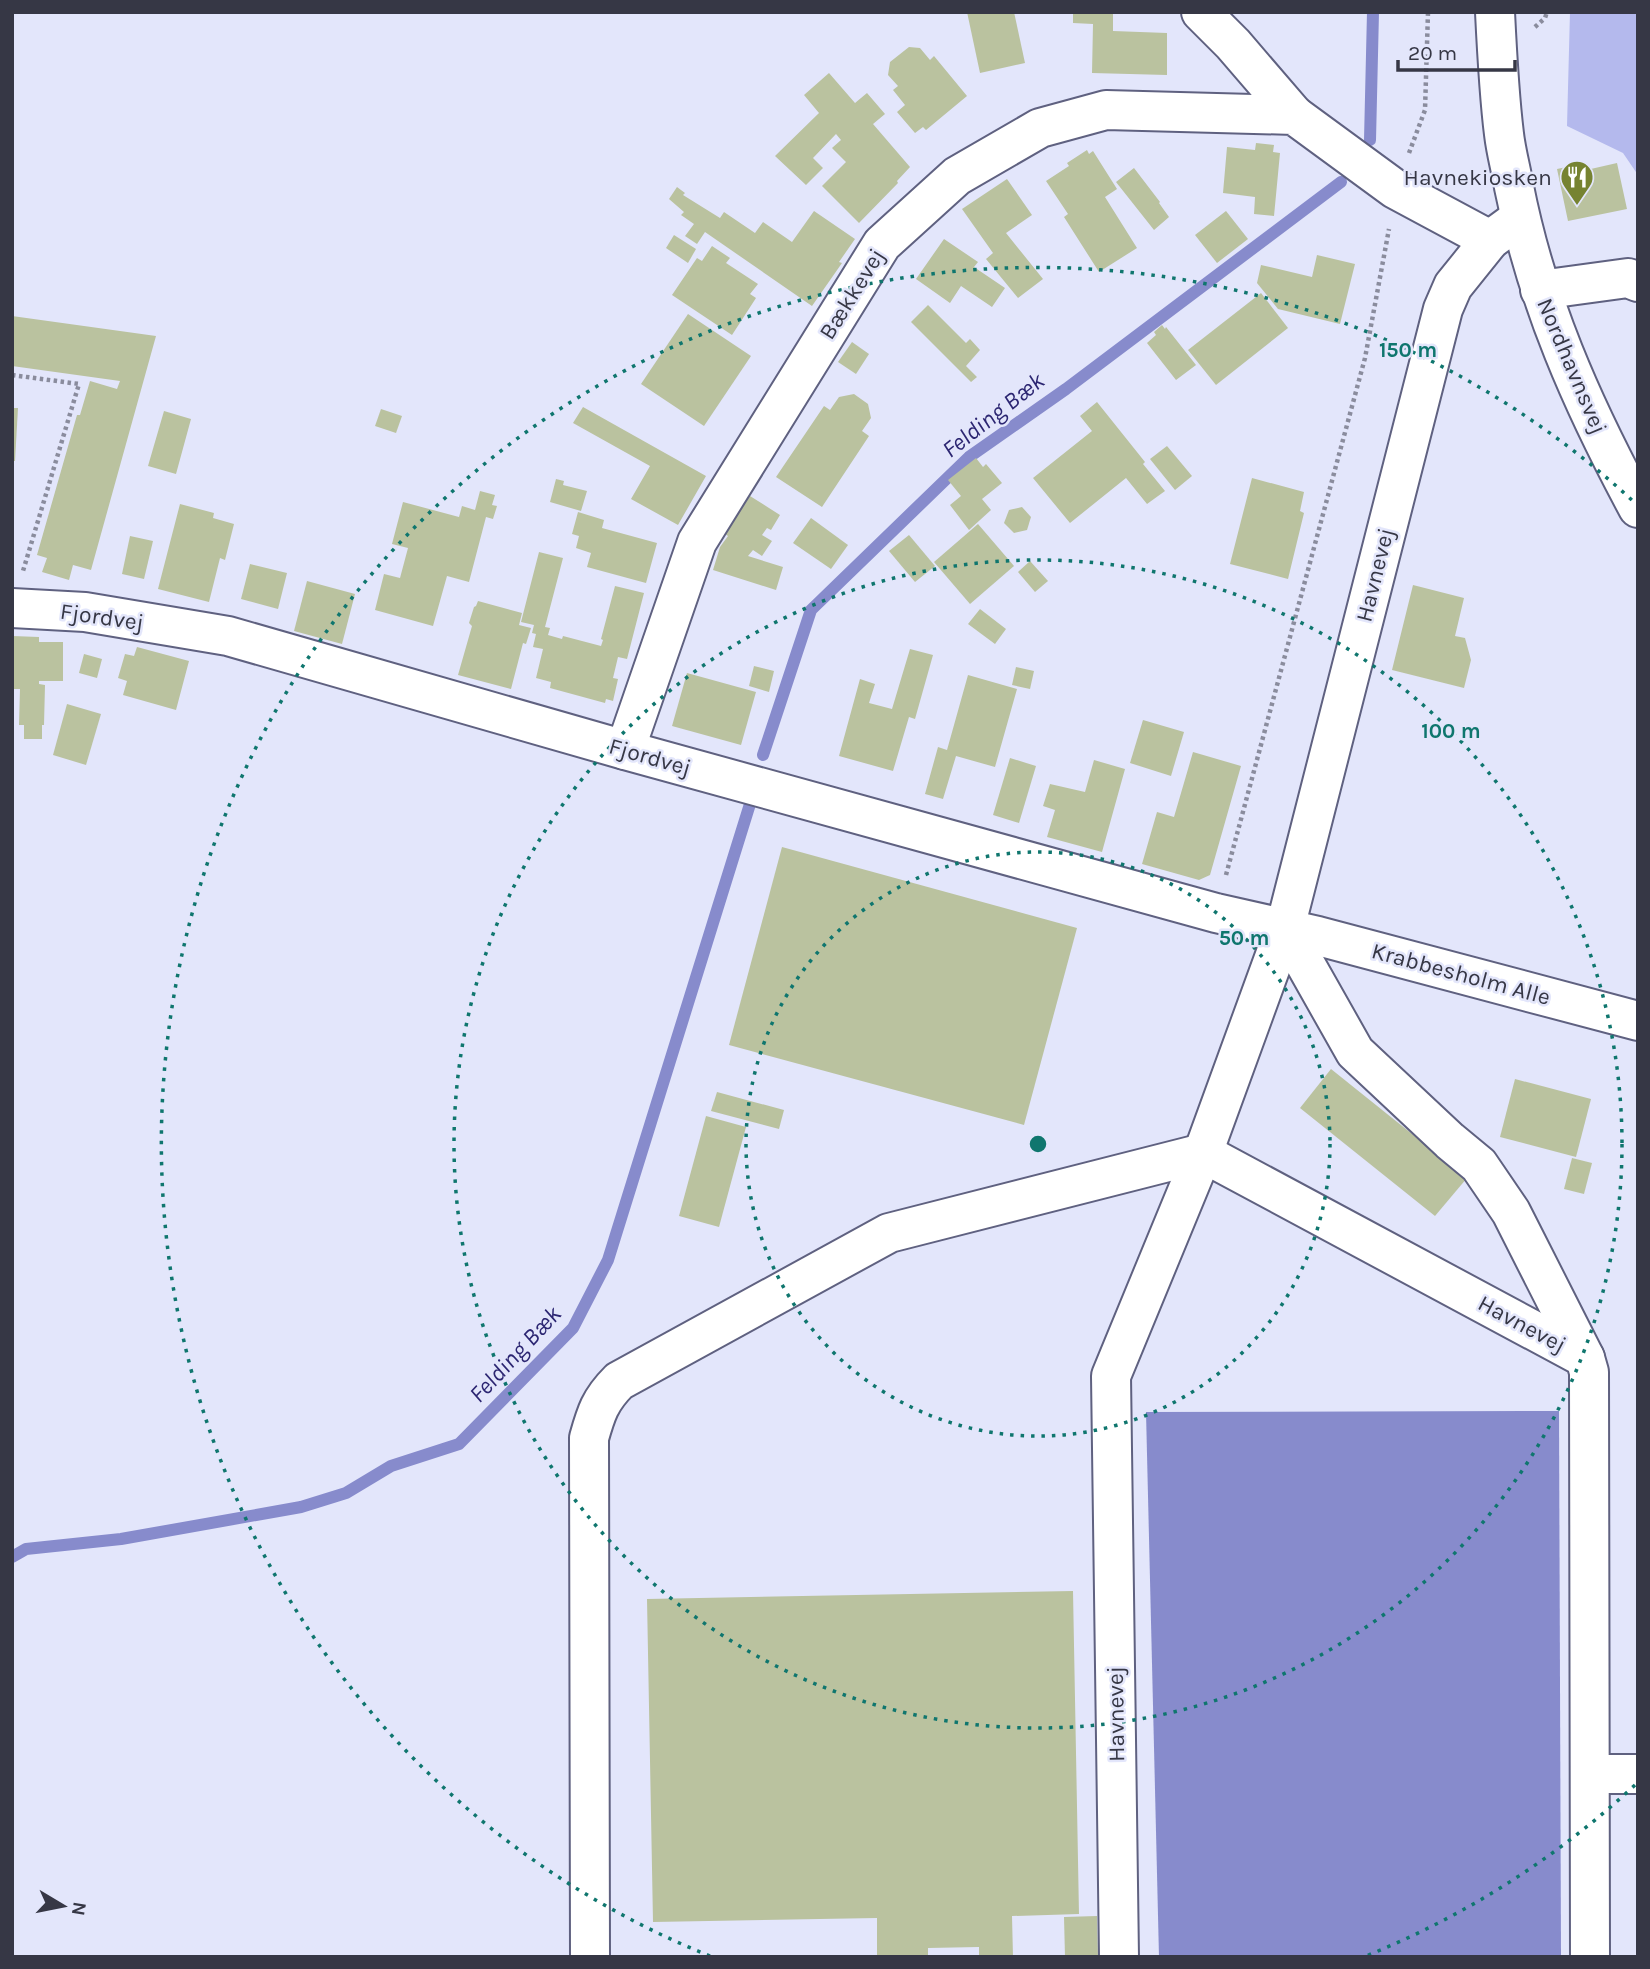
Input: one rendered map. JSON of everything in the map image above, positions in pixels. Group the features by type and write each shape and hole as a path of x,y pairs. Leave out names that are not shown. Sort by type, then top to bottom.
{"street":[{"path":"1200,12 1241,53 1294,115 1395,189 1490,240"},
{"path":"1495,12 1504,136 1520,218"},
{"name":"Bækkevej","path":"625,750 697,542 882,244 957,176 1040,128 1106,110 1294,115"},
{"name":"Havnevej","path":"1119,1957 1111,1376 1203,1153 1285,928 1443,309 1453,286 1490,240 1520,218"},
{"name":"Nordhavnsvej","path":"1520,218 1540,290 1563,355 1591,418 1638,508"},
{"path":"1540,290 1628,278 1638,282"},
{"name":"Fjordvej","path":"16,593 85,612 228,636 625,750 1216,913 1285,928"},
{"path":"1285,928 1355,1052 1479,1165 1511,1212 1584,1358"},
{"name":"Krabbesholm Alle","path":"1285,928 1638,1021"},
{"path":"590,1957 589,1438 595,1414 604,1395 619,1381 889,1233 1203,1153"},
{"name":"Havnevej","path":"1203,1153 1584,1358 1589,1372 1590,1957"},
{"path":"1590,1774 1638,1774"}],"path":[{"path":"1216,913 1365,358 1378,297 1395,189 1425,110 1429,12"},
{"path":"12,375 79,384 16,593"}],"shaded area":[{"path":"1570,12 1638,12 1638,175 1623,153 1567,126"},
{"path":"1559,1411 1561,1957 1159,1957 1146,1412"}],"building":[{"path":"967,12 1014,12 1025,63 980,73"},
{"path":"1073,12 1113,12 1113,31 1167,33 1167,75 1092,73 1093,24 1073,23"},
{"path":"909,47 920,48 930,60 934,56 967,96 926,130 923,127 915,133 897,112 905,105 893,90 898,86 888,75 890,62"},
{"path":"829,73 855,103 867,93 885,114 873,124 910,167 859,223 822,186 846,162 832,148 841,140 836,134 813,158 823,168 806,185 775,156 819,113 804,95"},
{"path":"1256,143 1274,145 1273,152 1280,153 1274,216 1254,214 1255,197 1223,193 1227,147 1255,150"},
{"path":"1087,150 1089,154 1093,151 1117,189 1105,197 1137,248 1099,272 1064,217 1068,214 1046,181"},
{"path":"1617,163 1627,209 1568,221 1557,169 1581,164 1582,171"},
{"path":"1134,168 1169,217 1154,230 1116,182"},
{"path":"1007,179 1032,215 1006,233 1043,279 1018,298 986,259 993,253 962,209"},
{"path":"677,187 685,193 683,195 720,218 724,212 755,233 763,222 792,242 814,211 855,239 812,306 705,232 697,244 685,236 694,224 681,215 684,212 669,199"},
{"path":"1226,211 1248,239 1217,263 1195,235"},
{"path":"674,235 696,249 688,263 666,248"},
{"path":"944,239 978,262 974,267 1005,288 992,307 961,286 950,303 916,279"},
{"path":"712,246 730,258 726,263 758,284 750,294 756,298 732,335 672,295 697,258 702,261"},
{"path":"1317,255 1355,264 1340,324 1278,309 1257,283 1261,265 1312,277"},
{"path":"1261,293 1288,328 1216,385 1188,350"},
{"path":"928,305 966,343 970,339 980,350 966,366 977,377 971,382 911,322"},
{"path":"688,314 751,356 704,426 641,384"},
{"path":"12,316 156,336 91,570 73,565 69,580 42,572 47,558 37,555 77,415 80,415 90,381 117,389 120,381 12,366"},
{"path":"1162,325 1196,365 1176,380 1147,343"},
{"path":"852,342 869,354 856,374 838,362"},
{"path":"854,394 868,404 871,418 862,431 869,436 822,507 776,477 824,406 830,410 839,397"},
{"path":"1097,402 1165,491 1147,504 1126,478 1070,523 1033,478 1092,431 1080,416"},
{"path":"583,407 706,476 678,525 631,499 650,466 573,423"},
{"path":"12,408 18,408 15,461 12,461"},
{"path":"381,409 402,416 396,433 375,426"},
{"path":"164,411 191,419 176,474 148,466"},
{"path":"1167,446 1192,476 1175,490 1150,459"},
{"path":"976,458 983,467 986,464 1002,483 982,499 991,510 969,530 950,505 961,496 948,480"},
{"path":"1252,478 1304,492 1300,511 1304,513 1288,579 1230,564"},
{"path":"556,479 564,481 563,485 587,491 581,511 550,502"},
{"path":"480,491 495,495 492,505 497,506 493,519 486,517 469,582 447,576 433,626 375,610 384,574 400,578 408,548 392,544 403,502 459,517 462,506 475,510"},
{"path":"750,496 780,515 771,530 767,528 762,535 772,541 762,556 753,550 748,556 783,567 776,590 713,570 720,547 728,536 725,534"},
{"path":"180,504 214,513 213,518 234,524 225,560 220,558 209,602 158,589"},
{"path":"1022,507 1031,517 1027,530 1014,533 1004,523 1009,510"},
{"path":"578,512 604,520 602,528 657,543 646,583 587,567 591,553 576,548 579,536 572,534"},
{"path":"811,518 848,545 831,569 793,543"},
{"path":"978,524 1014,566 970,604 934,562"},
{"path":"909,535 935,566 915,582 889,551"},
{"path":"130,536 153,541 144,579 122,574"},
{"path":"539,552 563,558 545,627 550,628 548,635 601,646 615,586 644,593 627,659 618,657 613,678 618,679 613,701 606,699 605,703 550,688 551,682 536,678 543,649 533,647 536,634 532,633 534,625 521,622"},
{"path":"1030,561 1048,581 1035,592 1018,572"},
{"path":"250,564 287,573 278,609 241,599"},
{"path":"307,581 355,594 342,644 294,631"},
{"path":"1413,585 1464,598 1455,636 1465,638 1471,660 1464,688 1392,670"},
{"path":"478,601 522,613 519,625 531,628 526,644 523,643 511,689 458,675 472,626 469,623"},
{"path":"980,609 1006,629 995,644 968,624"},
{"path":"12,636 39,637 39,642 63,642 63,681 39,681 39,684 45,685 42,739 24,739 24,725 19,725 20,689 12,689"},
{"path":"137,647 189,661 176,710 123,695 127,681 118,678 125,654 134,656"},
{"path":"910,649 933,655 915,719 909,717 893,771 839,756 860,679 875,684 869,703 892,709"},
{"path":"84,654 102,659 97,678 79,673"},
{"path":"754,666 774,671 769,692 749,686"},
{"path":"1016,667 1034,671 1030,689 1012,685"},
{"path":"687,673 756,692 741,745 672,726"},
{"path":"968,675 1017,689 995,767 956,756 943,799 925,794 938,747 947,750"},
{"path":"67,704 101,714 86,765 53,755"},
{"path":"1143,720 1184,732 1171,776 1130,763"},
{"path":"1193,752 1241,766 1210,875 1199,880 1142,864 1157,812 1174,817"},
{"path":"1010,758 1036,766 1019,823 993,815"},
{"path":"1094,760 1125,769 1102,852 1047,837 1055,810 1043,806 1050,784 1085,792"},
{"path":"782,847 1077,928 1024,1125 729,1045"},
{"path":"1331,1069 1467,1178 1435,1216 1300,1108"},
{"path":"1515,1079 1591,1099 1576,1157 1500,1137"},
{"path":"717,1092 784,1110 779,1129 711,1111"},
{"path":"706,1116 746,1127 719,1227 679,1216"},
{"path":"1572,1158 1592,1163 1584,1194 1564,1189"},
{"path":"1073,1591 1079,1914 1012,1916 1013,1957 979,1957 979,1947 928,1948 928,1957 877,1957 877,1918 653,1922 647,1599"},
{"path":"1097,1916 1098,1957 1065,1957 1064,1917"}],"waterway":[{"name":"Felding Bæk","path":"1370,140 1373,12"},
{"name":"Felding Bæk","path":"763,755 811,610 969,457 1066,389 1341,182"},
{"name":"Felding Bæk","path":"12,1557 26,1549 121,1539 301,1507 346,1493 391,1466 459,1444 573,1328 608,1260 750,804"}],"place":[{"name":"Havnekiosken","path":"1577,207"}]}
